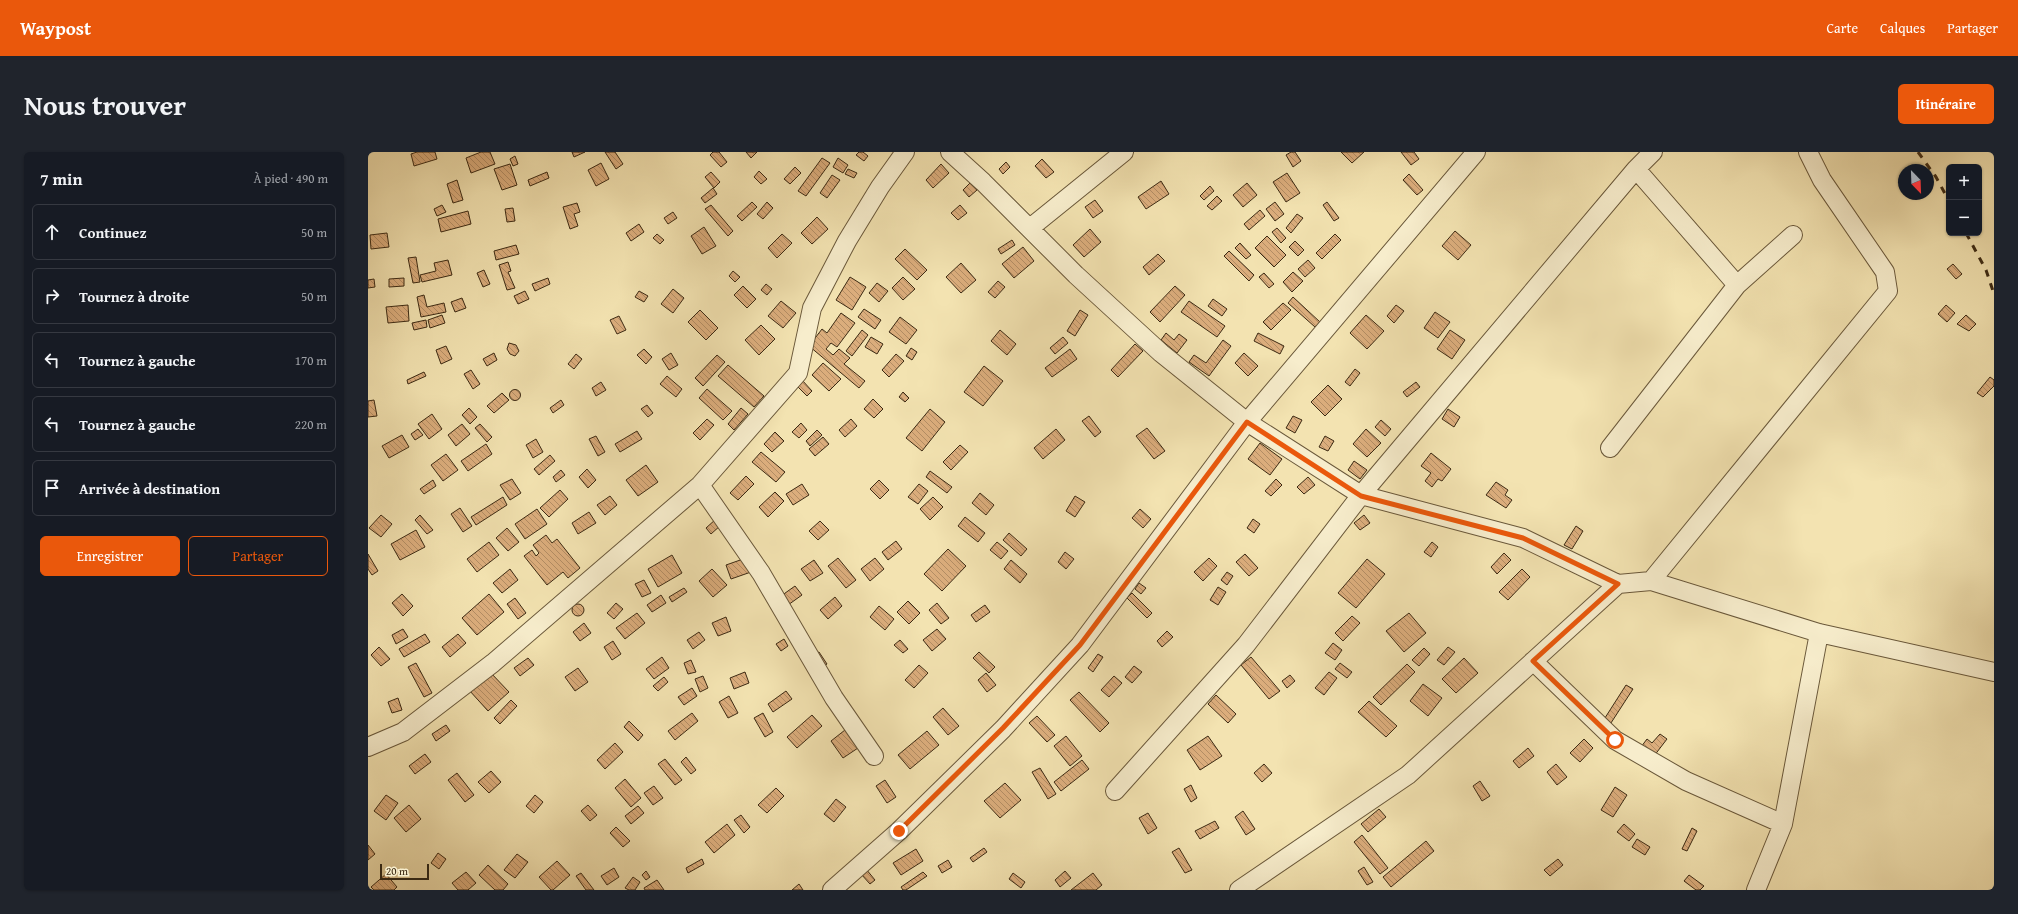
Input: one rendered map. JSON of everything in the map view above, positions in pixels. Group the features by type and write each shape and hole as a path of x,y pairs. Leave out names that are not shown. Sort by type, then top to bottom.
{"street":[{"path":"368,747 403,732 493,663 700,485 798,373 812,308 847,241 880,187 905,152"},
{"path":"950,152 983,182 1076,275 1161,353 1247,422 1361,496 1523,538 1618,584 1651,581 1819,633 1994,672"},
{"path":"1030,228 1124,152"},
{"path":"832,890 899,831 1003,728 1080,645 1247,422 1476,152"},
{"path":"1115,791 1246,645 1361,496 1636,169 1653,152"},
{"path":"1651,581 1888,292 1885,272 1822,180 1808,152"},
{"path":"1636,169 1737,285"},
{"path":"1610,448 1737,285 1793,235"},
{"path":"700,485 761,573 834,698 874,756"},
{"path":"1239,890 1408,774 1618,584"},
{"path":"1756,890 1783,824 1819,633"},
{"path":"1533,661 1615,740 1686,781 1783,824"}],"building":[{"path":"417,152 435,152 437,159 414,166 411,154"},
{"path":"481,152 490,152 495,164 471,173 466,158"},
{"path":"572,152 585,152 574,157"},
{"path":"605,152 615,152 623,164 616,169"},
{"path":"713,152 719,152 727,162 721,167 710,155"},
{"path":"746,152 757,152 751,158"},
{"path":"859,152 863,152 868,156 864,161 856,155"},
{"path":"1291,152 1295,152 1301,161 1293,167 1286,155"},
{"path":"1341,152 1364,152 1352,163"},
{"path":"1401,152 1414,152 1419,159 1411,165"},
{"path":"515,156 518,164 513,166 510,159"},
{"path":"822,158 830,163 806,196 798,191"},
{"path":"838,158 848,165 843,173 833,167"},
{"path":"1042,159 1054,172 1046,178 1035,166"},
{"path":"1006,162 1010,167 1003,174 999,169"},
{"path":"601,163 609,179 596,186 588,170"},
{"path":"510,164 517,185 502,190 494,169"},
{"path":"941,164 949,173 933,188 926,180"},
{"path":"795,167 801,173 790,184 784,179"},
{"path":"848,169 857,173 854,178 845,174"},
{"path":"759,171 767,179 761,184 754,177"},
{"path":"547,172 549,178 530,186 528,180"},
{"path":"711,172 720,182 714,188 705,177"},
{"path":"1287,173 1300,193 1286,202 1273,182"},
{"path":"1409,174 1423,190 1417,195 1403,180"},
{"path":"832,175 840,180 827,198 820,193"},
{"path":"457,180 463,200 453,203 447,184"},
{"path":"1161,181 1169,194 1146,209 1138,197"},
{"path":"970,183 977,190 969,197 963,190"},
{"path":"1247,183 1257,195 1243,207 1233,195"},
{"path":"1210,186 1214,191 1204,200 1200,196"},
{"path":"713,188 717,194 705,203 701,198"},
{"path":"1217,196 1222,201 1212,210 1207,206"},
{"path":"1095,200 1103,211 1093,218 1085,207"},
{"path":"752,202 757,207 742,221 737,216"},
{"path":"767,202 773,208 763,219 757,214"},
{"path":"1275,202 1284,214 1275,221 1266,209"},
{"path":"1327,202 1339,218 1334,221 1323,205"},
{"path":"577,203 580,212 574,214 578,226 570,229 563,207"},
{"path":"442,205 446,212 437,216 434,209"},
{"path":"711,205 733,231 728,236 705,209"},
{"path":"960,205 967,213 958,220 951,213"},
{"path":"513,208 515,221 507,222 505,209"},
{"path":"1260,210 1265,216 1249,230 1244,224"},
{"path":"468,211 471,224 441,232 438,219"},
{"path":"673,212 677,218 668,224 664,218"},
{"path":"1297,214 1303,218 1291,233 1286,228"},
{"path":"817,217 828,229 812,244 801,233"},
{"path":"639,224 644,232 631,241 626,233"},
{"path":"704,227 716,246 702,254 691,236"},
{"path":"1277,228 1286,238 1281,243 1272,232"},
{"path":"1090,229 1101,242 1084,257 1073,245"},
{"path":"1455,231 1471,245 1458,260 1442,246"},
{"path":"387,233 389,247 371,249 370,235"},
{"path":"657,234 664,240 660,244 653,238"},
{"path":"782,234 792,243 777,258 768,248"},
{"path":"1335,234 1341,240 1322,259 1316,253"},
{"path":"1267,236 1286,255 1274,267 1255,248"},
{"path":"1012,240 1015,245 1001,254 998,249"},
{"path":"1295,241 1304,250 1298,256 1289,247"},
{"path":"1240,243 1251,255 1246,259 1235,248"},
{"path":"516,245 519,254 496,260 494,251"},
{"path":"1023,247 1034,261 1014,278 1002,264"},
{"path":"905,249 927,270 917,280 895,259"},
{"path":"1229,251 1254,275 1249,281 1224,256"},
{"path":"1158,254 1165,261 1149,275 1143,267"},
{"path":"416,257 420,282 413,283 408,258"},
{"path":"448,260 452,275 422,282 420,275 436,271 434,263"},
{"path":"1308,260 1315,268 1305,277 1298,269"},
{"path":"508,262 511,271 508,272 515,288 507,290 499,265"},
{"path":"961,263 976,280 961,293 946,277"},
{"path":"1953,264 1962,274 1956,279 1947,269"},
{"path":"484,270 490,284 483,287 477,273"},
{"path":"733,271 740,277 735,282 729,276"},
{"path":"1293,272 1303,281 1292,292 1283,282"},
{"path":"1264,273 1274,284 1269,288 1259,277"},
{"path":"850,277 866,287 852,310 836,300"},
{"path":"903,277 915,289 903,300 892,288"},
{"path":"404,278 404,286 389,287 389,279"},
{"path":"548,278 550,284 535,291 532,284"},
{"path":"374,279 375,287 368,288 368,280"},
{"path":"998,281 1005,287 995,298 988,292"},
{"path":"877,283 888,291 879,302 869,293"},
{"path":"766,284 772,289 767,295 761,290"},
{"path":"743,286 756,299 747,308 734,295"},
{"path":"1175,286 1185,295 1160,322 1150,312"},
{"path":"673,289 684,298 673,313 661,304"},
{"path":"525,291 529,299 518,304 514,296"},
{"path":"639,291 648,296 644,302 635,297"},
{"path":"424,295 427,307 444,303 446,312 421,317 417,297"},
{"path":"1293,297 1320,322 1315,327 1288,303"},
{"path":"462,298 466,308 455,312 451,302"},
{"path":"1213,299 1227,309 1222,316 1208,306"},
{"path":"781,301 796,313 783,328 768,316"},
{"path":"1189,301 1225,326 1217,337 1181,312"},
{"path":"1283,303 1291,310 1271,330 1263,322"},
{"path":"408,305 409,321 388,323 386,307"},
{"path":"1396,305 1404,311 1394,323 1387,316"},
{"path":"1946,305 1955,313 1947,322 1938,314"},
{"path":"864,309 881,320 875,329 858,317"},
{"path":"700,310 718,328 706,340 688,322"},
{"path":"1080,310 1088,315 1075,336 1067,331"},
{"path":"1435,312 1450,322 1438,338 1424,328"},
{"path":"841,313 855,323 837,347 831,343 826,349 833,355 839,349 850,358 844,364 865,381 859,388 809,346 822,329 827,333"},
{"path":"442,315 445,323 430,328 428,320"},
{"path":"1366,315 1384,331 1367,349 1350,333"},
{"path":"1966,315 1976,324 1969,331 1957,324"},
{"path":"619,316 626,330 617,334 610,320"},
{"path":"900,317 917,330 906,344 889,332"},
{"path":"426,320 427,327 414,330 412,323"},
{"path":"761,325 775,339 759,355 745,340"},
{"path":"862,330 868,335 852,356 846,351"},
{"path":"1000,330 1016,344 1007,355 991,341"},
{"path":"1450,330 1465,340 1452,359 1437,349"},
{"path":"1166,333 1174,340 1179,334 1187,340 1177,353 1161,340"},
{"path":"1258,333 1284,346 1280,354 1254,341"},
{"path":"871,337 883,344 877,354 865,347"},
{"path":"1063,337 1068,343 1055,354 1050,348"},
{"path":"1223,340 1231,346 1209,376 1189,362 1194,355 1206,363"},
{"path":"509,343 516,345 519,351 515,356 510,354 507,349"},
{"path":"1135,344 1143,351 1118,377 1111,370"},
{"path":"446,346 452,359 441,364 436,350"},
{"path":"911,348 917,352 912,360 906,356"},
{"path":"644,349 652,357 646,364 637,355"},
{"path":"1070,349 1077,359 1052,377 1045,368"},
{"path":"494,353 497,360 487,366 483,359"},
{"path":"671,353 678,365 669,370 662,359"},
{"path":"1244,353 1258,366 1248,376 1235,363"},
{"path":"576,354 582,359 574,369 568,364"},
{"path":"896,354 904,361 889,377 882,370"},
{"path":"717,355 725,362 703,386 695,378"},
{"path":"823,363 841,379 829,391 812,375"},
{"path":"728,365 764,396 754,407 718,376"},
{"path":"984,366 1003,381 983,406 964,392"},
{"path":"1355,369 1360,373 1350,386 1345,382"},
{"path":"471,370 480,384 473,389 464,374"},
{"path":"424,372 426,376 408,384 407,380"},
{"path":"667,376 682,389 676,397 660,384"},
{"path":"1990,377 1994,380 1994,386 1983,397 1977,393"},
{"path":"802,380 812,391 807,396 797,386"},
{"path":"601,382 606,390 596,396 592,388"},
{"path":"1416,382 1420,387 1407,397 1403,392"},
{"path":"1328,385 1342,399 1325,416 1311,402"},
{"path":"707,389 732,411 723,420 699,398"},
{"path":"513,390 517,390 519,391 519,399 513,400 510,397 510,393"},
{"path":"903,392 909,398 905,402 899,397"},
{"path":"502,393 509,400 494,413 487,406"},
{"path":"873,399 883,409 874,418 864,409"},
{"path":"374,400 377,416 368,417 368,401"},
{"path":"561,400 564,405 553,413 550,408"},
{"path":"647,405 653,413 648,417 641,409"},
{"path":"469,408 477,417 470,424 462,415"},
{"path":"741,408 748,414 734,430 728,424"},
{"path":"930,409 945,422 922,451 906,438"},
{"path":"1448,409 1460,417 1454,427 1442,419"},
{"path":"432,414 442,429 429,439 418,424"},
{"path":"1089,416 1101,432 1095,437 1082,421"},
{"path":"1293,416 1302,420 1295,433 1286,428"},
{"path":"707,419 714,425 700,440 693,433"},
{"path":"851,419 857,426 845,437 839,430"},
{"path":"1381,420 1391,429 1385,436 1375,427"},
{"path":"801,423 807,430 799,438 792,432"},
{"path":"462,424 470,434 456,446 448,435"},
{"path":"480,424 492,437 487,442 475,428"},
{"path":"1147,428 1165,451 1154,459 1136,436"},
{"path":"418,429 423,435 415,440 411,434"},
{"path":"1056,429 1065,440 1043,459 1034,448"},
{"path":"1366,429 1381,443 1367,457 1353,444"},
{"path":"817,430 822,435 810,446 806,441"},
{"path":"637,431 642,439 620,452 615,444"},
{"path":"775,432 784,441 772,452 764,444"},
{"path":"402,435 409,447 389,458 382,446"},
{"path":"596,436 605,452 598,456 589,439"},
{"path":"1325,436 1334,441 1328,451 1319,447"},
{"path":"823,437 829,444 815,456 809,449"},
{"path":"536,439 543,452 533,458 526,445"},
{"path":"1260,443 1282,459 1270,475 1248,459"},
{"path":"486,444 492,454 468,471 461,461"},
{"path":"960,445 968,452 951,470 943,462"},
{"path":"761,452 785,472 776,482 752,462"},
{"path":"1431,453 1451,469 1442,481 1438,479 1432,487 1425,481 1431,473 1421,466"},
{"path":"446,454 458,470 443,481 431,465"},
{"path":"550,455 555,461 539,475 534,469"},
{"path":"1354,461 1367,470 1360,479 1348,470"},
{"path":"646,465 658,482 638,496 626,480"},
{"path":"587,469 596,480 588,488 579,477"},
{"path":"561,470 565,475 556,482 553,477"},
{"path":"930,471 952,487 947,493 926,477"},
{"path":"746,476 754,484 738,500 730,493"},
{"path":"1308,477 1315,485 1304,494 1297,487"},
{"path":"512,479 521,493 510,500 500,485"},
{"path":"1276,479 1282,485 1271,496 1265,491"},
{"path":"433,480 436,486 424,494 420,489"},
{"path":"879,480 889,490 880,499 870,489"},
{"path":"1496,482 1508,490 1505,495 1512,500 1506,508 1486,495"},
{"path":"802,484 809,495 793,505 786,494"},
{"path":"919,484 928,491 918,504 908,497"},
{"path":"560,490 568,499 549,517 540,508"},
{"path":"775,492 784,501 768,517 759,507"},
{"path":"980,493 994,505 986,515 972,503"},
{"path":"610,496 617,505 605,515 597,505"},
{"path":"1075,496 1085,502 1075,517 1066,511"},
{"path":"503,497 507,505 476,525 471,517"},
{"path":"933,497 943,507 930,520 920,509"},
{"path":"460,508 472,526 463,532 451,514"},
{"path":"537,509 547,524 525,539 515,524"},
{"path":"1140,509 1151,519 1143,528 1132,518"},
{"path":"589,512 596,523 578,534 572,523"},
{"path":"381,515 392,524 381,537 369,528"},
{"path":"420,515 433,530 427,534 415,520"},
{"path":"1364,515 1370,523 1360,530 1354,523"},
{"path":"965,517 985,533 978,542 958,526"},
{"path":"716,519 721,525 711,534 706,528"},
{"path":"1253,519 1260,524 1254,533 1247,528"},
{"path":"820,521 829,530 818,540 809,531"},
{"path":"1576,526 1583,531 1572,549 1564,545"},
{"path":"507,528 519,542 508,551 496,538"},
{"path":"416,530 425,547 400,560 391,544"},
{"path":"1009,533 1027,549 1021,556 1003,540"},
{"path":"546,535 552,543 557,539 580,568 568,578 563,572 547,585 524,556 532,550 536,556 539,553 533,545"},
{"path":"896,541 902,549 888,560 882,552"},
{"path":"489,542 499,555 477,572 467,559"},
{"path":"997,542 1008,551 1001,559 990,550"},
{"path":"1432,542 1438,547 1431,557 1424,552"},
{"path":"948,549 966,566 942,591 924,574"},
{"path":"1065,552 1074,559 1066,569 1058,562"},
{"path":"1504,553 1511,560 1497,574 1491,567"},
{"path":"368,554 378,571 372,575 368,569"},
{"path":"1245,554 1258,568 1249,576 1236,562"},
{"path":"672,555 682,573 658,587 648,569"},
{"path":"746,558 751,572 731,579 726,565"},
{"path":"838,558 856,580 846,588 828,566"},
{"path":"875,558 884,569 870,581 861,569"},
{"path":"1209,558 1217,566 1203,581 1194,572"},
{"path":"1367,559 1385,574 1356,608 1338,593"},
{"path":"814,560 823,573 810,581 801,569"},
{"path":"1011,560 1027,574 1020,583 1004,569"},
{"path":"510,569 518,580 502,593 493,583"},
{"path":"712,569 727,585 713,597 699,581"},
{"path":"1522,569 1530,577 1508,600 1499,592"},
{"path":"1227,572 1233,576 1227,585 1221,580"},
{"path":"644,580 651,593 642,597 635,584"},
{"path":"1139,583 1146,588 1141,594 1135,589"},
{"path":"795,586 802,595 788,605 781,596"},
{"path":"1218,587 1226,592 1218,605 1210,600"},
{"path":"684,588 687,592 672,602 669,597"},
{"path":"1132,593 1152,613 1147,618 1127,598"},
{"path":"402,594 413,606 403,616 392,603"},
{"path":"489,594 504,612 477,635 462,618"},
{"path":"661,595 666,603 652,612 647,605"},
{"path":"835,597 842,606 828,619 820,610"},
{"path":"515,598 526,613 518,619 507,604"},
{"path":"908,601 920,613 909,624 897,612"},
{"path":"616,603 623,609 614,619 607,613"},
{"path":"937,603 949,618 941,624 929,610"},
{"path":"578,604 582,606 584,610 582,614 578,616 574,614 572,610 574,606"},
{"path":"985,605 990,612 976,622 971,615"},
{"path":"879,606 894,619 885,630 870,617"},
{"path":"637,613 645,623 625,639 616,628"},
{"path":"1409,613 1426,633 1404,652 1386,631"},
{"path":"1352,616 1360,623 1343,641 1335,633"},
{"path":"726,617 731,631 718,636 712,623"},
{"path":"584,623 591,633 580,641 573,632"},
{"path":"403,629 408,637 396,644 392,635"},
{"path":"937,629 946,639 932,651 923,640"},
{"path":"1167,631 1173,637 1162,647 1157,641"},
{"path":"699,632 705,640 693,649 687,640"},
{"path":"425,634 430,642 404,657 399,649"},
{"path":"458,634 466,643 450,657 442,647"},
{"path":"784,639 788,646 781,651 776,644"},
{"path":"900,640 908,649 903,653 894,645"},
{"path":"613,641 621,654 612,660 604,647"},
{"path":"1333,643 1342,650 1335,660 1325,653"},
{"path":"379,647 390,659 381,666 371,655"},
{"path":"1448,647 1455,652 1444,665 1437,660"},
{"path":"1424,648 1430,654 1419,666 1412,660"},
{"path":"819,652 827,664 821,668 813,655"},
{"path":"979,652 995,667 989,673 973,658"},
{"path":"1098,654 1103,657 1093,672 1088,668"},
{"path":"662,657 669,668 654,679 646,669"},
{"path":"1251,657 1280,691 1269,699 1241,665"},
{"path":"528,658 534,665 520,676 514,668"},
{"path":"1464,658 1478,673 1456,693 1442,679"},
{"path":"691,660 696,672 688,674 684,663"},
{"path":"416,663 432,693 424,697 408,667"},
{"path":"1340,663 1352,672 1347,678 1335,669"},
{"path":"1407,664 1415,672 1381,705 1373,697"},
{"path":"919,665 928,673 914,688 905,680"},
{"path":"1134,666 1142,672 1132,683 1125,677"},
{"path":"578,668 588,682 575,691 565,677"},
{"path":"490,672 509,692 488,711 469,690"},
{"path":"745,672 749,683 734,689 730,678"},
{"path":"1329,672 1337,678 1324,695 1315,688"},
{"path":"986,673 996,685 987,692 978,680"},
{"path":"1290,675 1295,681 1287,688 1282,681"},
{"path":"703,676 708,688 700,692 695,679"},
{"path":"1114,676 1122,683 1109,697 1101,690"},
{"path":"664,677 668,682 658,691 653,686"},
{"path":"1423,684 1442,698 1428,716 1410,701"},
{"path":"1626,685 1633,689 1609,726 1603,721"},
{"path":"692,688 697,696 684,705 678,697"},
{"path":"786,691 792,699 773,712 768,704"},
{"path":"1079,692 1109,723 1100,732 1070,700"},
{"path":"1216,695 1236,714 1228,723 1208,704"},
{"path":"729,696 738,713 728,718 719,702"},
{"path":"398,698 402,710 392,713 388,702"},
{"path":"511,700 517,706 500,724 494,718"},
{"path":"1369,701 1397,726 1386,737 1358,712"},
{"path":"943,708 959,726 948,735 933,717"},
{"path":"692,713 698,721 675,740 668,731"},
{"path":"763,713 773,732 765,737 754,718"},
{"path":"812,715 822,726 797,748 787,737"},
{"path":"1037,716 1055,735 1047,742 1029,723"},
{"path":"629,721 643,735 638,741 624,727"},
{"path":"446,725 450,731 436,741 432,734"},
{"path":"845,730 858,748 843,758 831,741"},
{"path":"927,731 939,745 910,769 898,755"},
{"path":"1660,734 1667,739 1654,756 1641,747 1647,739 1652,743"},
{"path":"1066,736 1082,756 1070,766 1054,746"},
{"path":"1208,736 1222,756 1200,770 1187,750"},
{"path":"1584,739 1593,748 1580,762 1570,753"},
{"path":"615,743 623,752 605,769 597,760"},
{"path":"1528,748 1534,756 1519,768 1513,761"},
{"path":"425,754 431,762 415,774 409,766"},
{"path":"686,757 696,770 691,774 681,762"},
{"path":"665,759 682,780 675,785 658,764"},
{"path":"1082,760 1089,769 1061,791 1054,782"},
{"path":"1264,764 1272,773 1262,782 1254,773"},
{"path":"1556,764 1567,777 1557,785 1547,772"},
{"path":"1040,768 1056,794 1048,799 1032,772"},
{"path":"491,771 501,782 489,793 478,782"},
{"path":"457,773 474,795 465,802 448,780"},
{"path":"625,779 641,798 631,807 615,788"},
{"path":"885,780 896,797 887,803 876,786"},
{"path":"1480,781 1490,796 1482,801 1473,786"},
{"path":"1005,783 1021,800 1000,818 984,801"},
{"path":"1191,785 1197,798 1191,802 1184,789"},
{"path":"654,786 663,798 653,805 644,793"},
{"path":"1615,787 1627,795 1613,817 1601,810"},
{"path":"776,788 784,796 767,813 758,805"},
{"path":"386,795 398,803 386,820 374,811"},
{"path":"535,795 543,802 534,813 526,806"},
{"path":"836,799 846,807 834,822 824,814"},
{"path":"409,805 421,819 406,832 394,818"},
{"path":"588,805 597,815 590,821 581,811"},
{"path":"638,806 644,813 631,824 625,816"},
{"path":"1379,809 1386,817 1368,832 1361,824"},
{"path":"1243,811 1255,829 1246,835 1235,817"},
{"path":"1148,813 1157,828 1148,834 1139,818"},
{"path":"741,815 750,827 744,833 734,820"},
{"path":"1215,821 1219,828 1200,839 1195,831"},
{"path":"727,824 735,835 714,853 705,842"},
{"path":"1624,824 1635,834 1629,841 1617,832"},
{"path":"616,827 630,841 623,847 610,833"},
{"path":"1692,828 1697,831 1687,851 1682,849"},
{"path":"1362,835 1388,868 1380,874 1354,842"},
{"path":"1637,839 1650,847 1645,855 1632,847"},
{"path":"1426,841 1434,851 1391,887 1383,877"},
{"path":"368,845 375,854 368,860"},
{"path":"984,848 987,852 973,862 970,858"},
{"path":"1179,848 1192,870 1185,873 1172,852"},
{"path":"916,849 923,861 901,875 893,863"},
{"path":"438,853 446,859 439,869 431,863"},
{"path":"517,854 528,862 515,878 504,870"},
{"path":"702,859 704,864 688,873 686,868"},
{"path":"1558,859 1563,865 1550,876 1544,870"},
{"path":"948,860 952,867 942,873 938,866"},
{"path":"557,861 570,875 553,890 551,890 539,877"},
{"path":"488,865 508,884 503,890 495,890 479,875"},
{"path":"1364,867 1373,882 1367,885 1358,871"},
{"path":"614,868 619,877 607,885 601,876"},
{"path":"866,869 875,880 870,884 861,874"},
{"path":"646,871 650,877 646,880 642,875"},
{"path":"1065,871 1071,878 1060,887 1055,880"},
{"path":"466,872 476,883 468,890 458,890 452,883"},
{"path":"923,872 927,876 906,890 903,890 901,887"},
{"path":"581,873 594,890 586,890 576,876"},
{"path":"1013,873 1025,882 1021,888 1009,879"},
{"path":"1093,873 1102,885 1096,890 1071,890"},
{"path":"386,874 397,887 394,890 374,890 371,887"},
{"path":"1689,875 1704,886 1700,890 1696,890 1684,881"},
{"path":"633,877 640,882 635,890 625,888"},
{"path":"657,880 664,890 645,890 644,888"},
{"path":"799,884 803,890 792,890"}],"railway":[{"path":"1918,152 1936,177 1948,200"},
{"path":"1968,236 1986,270 1994,294"}],"route":[{"path":"899,831 1003,728 1080,645 1247,422 1361,496 1448,517 1523,538 1618,584 1533,661 1615,740"}]}
